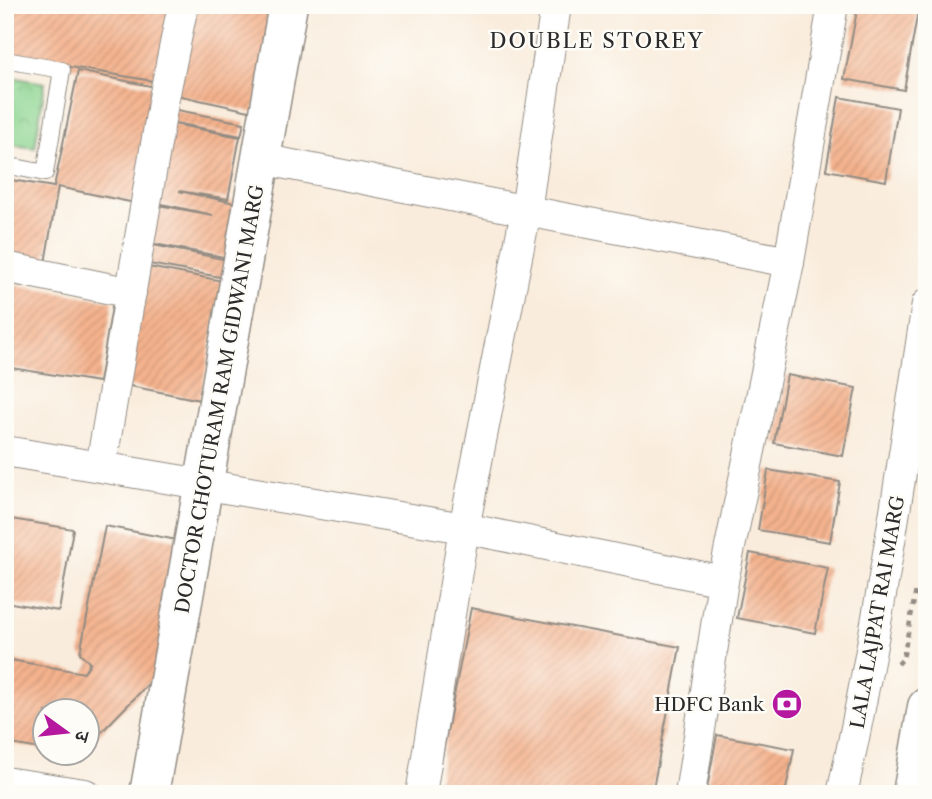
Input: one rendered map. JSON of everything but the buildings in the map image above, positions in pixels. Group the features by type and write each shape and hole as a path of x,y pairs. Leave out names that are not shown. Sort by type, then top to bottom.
{"street":[{"path":"101,467 183,5"},
{"name":"DOCTOR CHOTURAM RAM GIDWANI MARG","path":"149,794 288,5"},
{"path":"421,794 464,528 526,211 556,5"},
{"path":"690,794 723,581 789,262 832,5"},
{"path":"261,159 789,262"},
{"path":"5,267 131,293"},
{"name":"LALA LAJPAT RAI MARG","path":"842,794 867,673 900,485 927,304"},
{"path":"5,451 464,528 723,581"},
{"path":"912,794 927,707"},
{"path":"5,782 85,794"}],"lane":[{"path":"5,60 62,70 45,173 5,165"}],"path":[{"path":"903,659 916,590"}],"green space":[{"path":"5,76 45,83 35,148 5,144"}],"place":[{"name":"HDFC Bank","path":"787,704"}],"district":[{"name":"DOUBLE STOREY","path":"597,41"}]}
